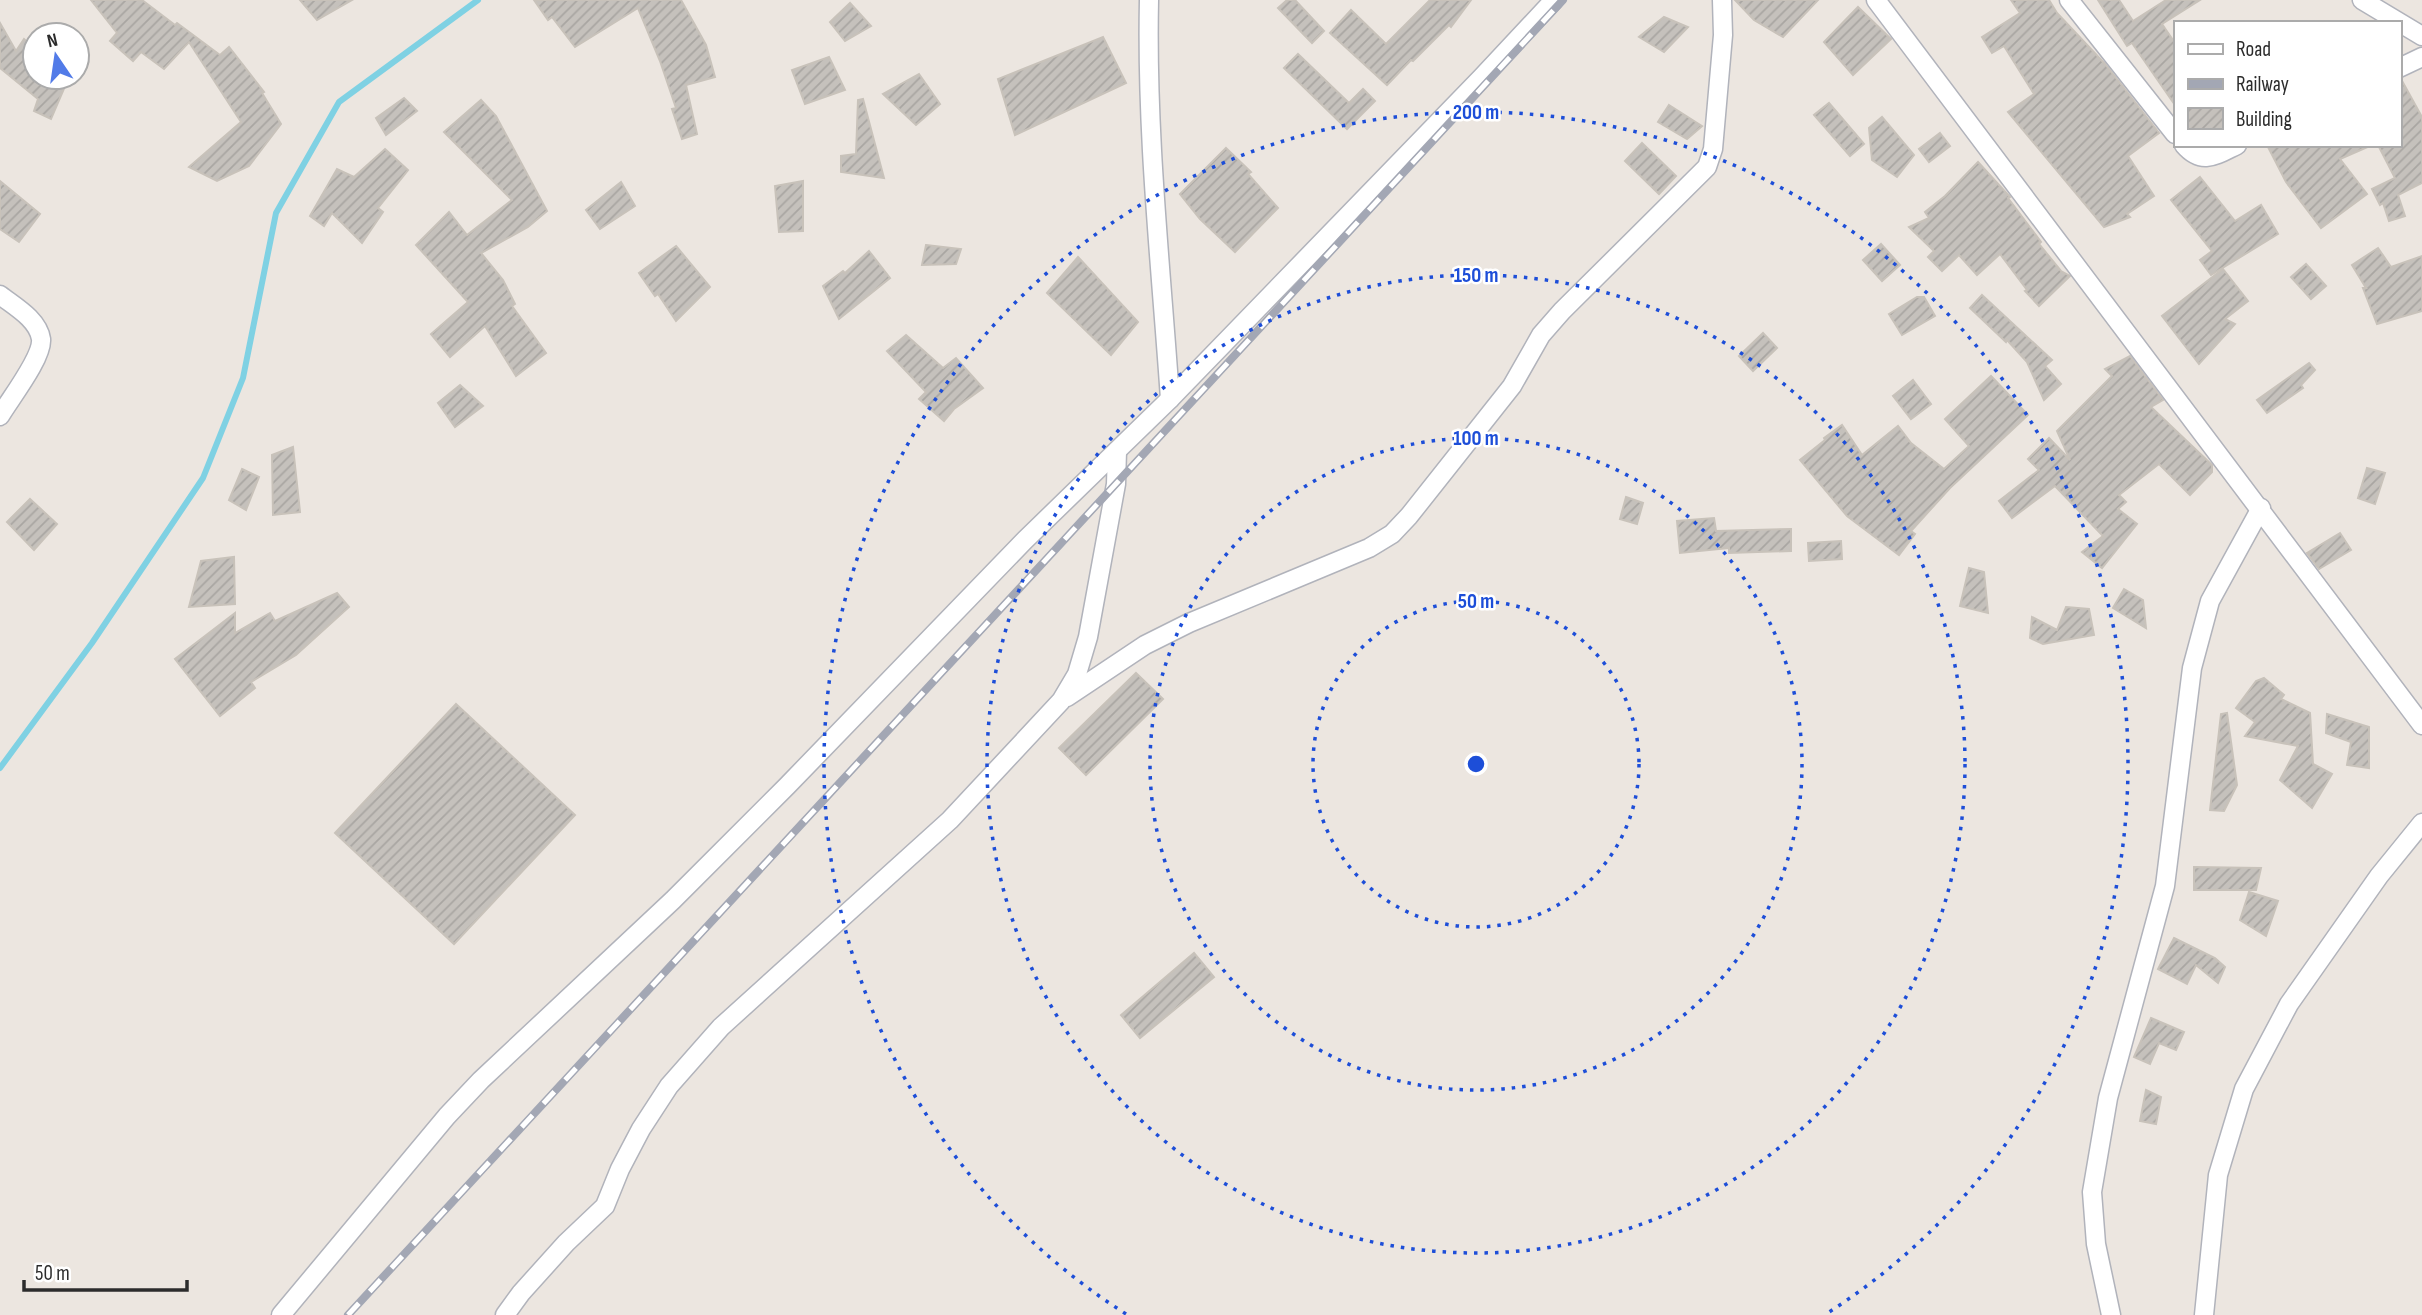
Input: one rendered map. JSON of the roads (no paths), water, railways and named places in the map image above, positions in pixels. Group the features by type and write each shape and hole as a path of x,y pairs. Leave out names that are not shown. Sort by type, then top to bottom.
{"street":[{"path":"1149,0 1148,58 1170,399"},
{"path":"281,1315 447,1116 481,1080 673,900 894,677 1025,540 1170,399 1482,77 1553,0"},
{"path":"1061,701 1145,645 1189,623 1369,548 1392,534 1409,516 1512,386 1541,335 1707,166 1713,149 1723,35 1722,0"},
{"path":"1876,0 2422,725"},
{"path":"2069,0 2174,133"},
{"path":"2362,0 2397,21"},
{"path":"2401,23 2422,36"},
{"path":"2401,67 2422,57"},
{"path":"2187,147 2194,155 2203,158 2231,147"},
{"path":"0,295 22,311 41,338 40,352 0,416"},
{"path":"505,1315 566,1243 605,1206 620,1169 648,1118 669,1086 721,1027 950,820 1061,701 1077,674 1088,637 1116,484 1117,451"},
{"path":"2111,1315 2096,1244 2092,1192 2108,1098 2165,886 2192,668 2210,601 2260,508"},
{"path":"2204,1315 2218,1175 2244,1089 2289,1004 2379,876 2422,823"}],"waterway":[{"path":"0,768 92,643 203,478 243,378 276,213 339,102 478,0"}],"railway":[{"path":"348,1315 1563,0"}]}
